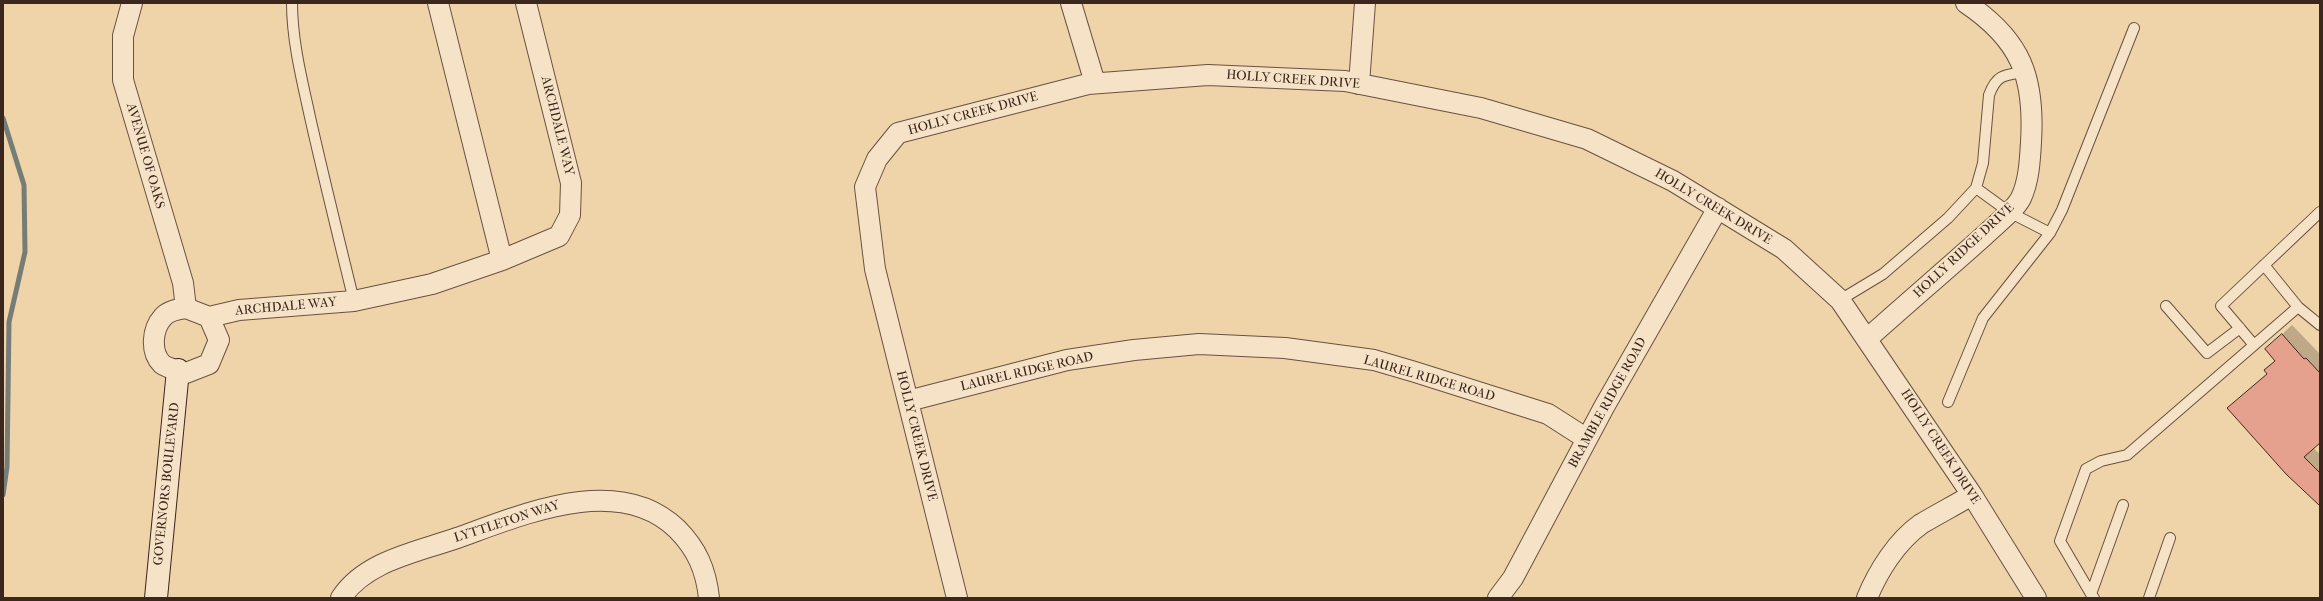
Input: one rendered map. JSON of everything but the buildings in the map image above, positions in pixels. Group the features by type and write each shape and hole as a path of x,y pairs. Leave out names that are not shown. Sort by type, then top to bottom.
{"street":[{"name":"AVENUE OF OAKS","path":"132,3 123,36 123,80 183,283 186,308"},
{"path":"438,3 502,260"},
{"name":"ARCHDALE WAY","path":"209,317 239,310 354,301 432,284 502,260 559,236 570,215 571,183 526,3"},
{"path":"1071,3 1095,83"},
{"path":"1359,84 1365,3"},
{"name":"HOLLY RIDGE DRIVE","path":"1867,339 2009,212 2020,199 2030,164 2033,120 2026,72 2007,37 1985,16 1966,3"},
{"name":"HOLLY CREEK DRIVE","path":"957,598 875,269 865,187 877,159 898,133 1095,83 1208,75 1346,81 1482,108 1587,139 1673,181 1718,208 1784,250 1840,300 1972,495 2036,598"},
{"name":"BRAMBLE RIDGE ROAD","path":"1498,598 1513,578 1587,438 1718,208"},
{"path":"186,308 209,317 219,340 209,364 186,373 162,364 154,347 153,340 162,317 175,310 186,308"},
{"name":"LAUREL RIDGE ROAD","path":"908,401 1067,360 1134,350 1199,344 1285,348 1374,360 1415,372 1548,414 1587,438"},
{"name":"GOVERNORS BOULEVARD","path":"156,598 178,370"},
{"path":"1867,598 1874,581 1894,551 1915,530 1972,495"},
{"name":"LYTTLETON WAY","path":"341,598 358,578 386,563 502,522 568,503 618,502 635,504 655,513 670,523 688,540 699,557 706,577 709,598"}],"lane":[{"path":"292,3 292,19 300,74 354,301"},
{"path":"1948,402 1983,318 2050,233 2062,210 2134,28"},
{"path":"1840,300 1883,274 1948,218 1976,188 1983,163 1989,95 1992,85 2000,76 2026,72"},
{"path":"1976,188 2009,212 2050,233"},
{"path":"2254,345 2221,306 2320,212"},
{"path":"2264,265 2298,307 2320,325"},
{"path":"2166,306 2207,353 2240,328"},
{"path":"2092,596 2060,541 2086,469 2101,461 2127,455 2298,307"},
{"path":"2092,596 2123,505"},
{"path":"2150,598 2170,538"}],"waterway":[{"path":"3,118 24,185 25,252 9,322 7,467 3,495"}]}
